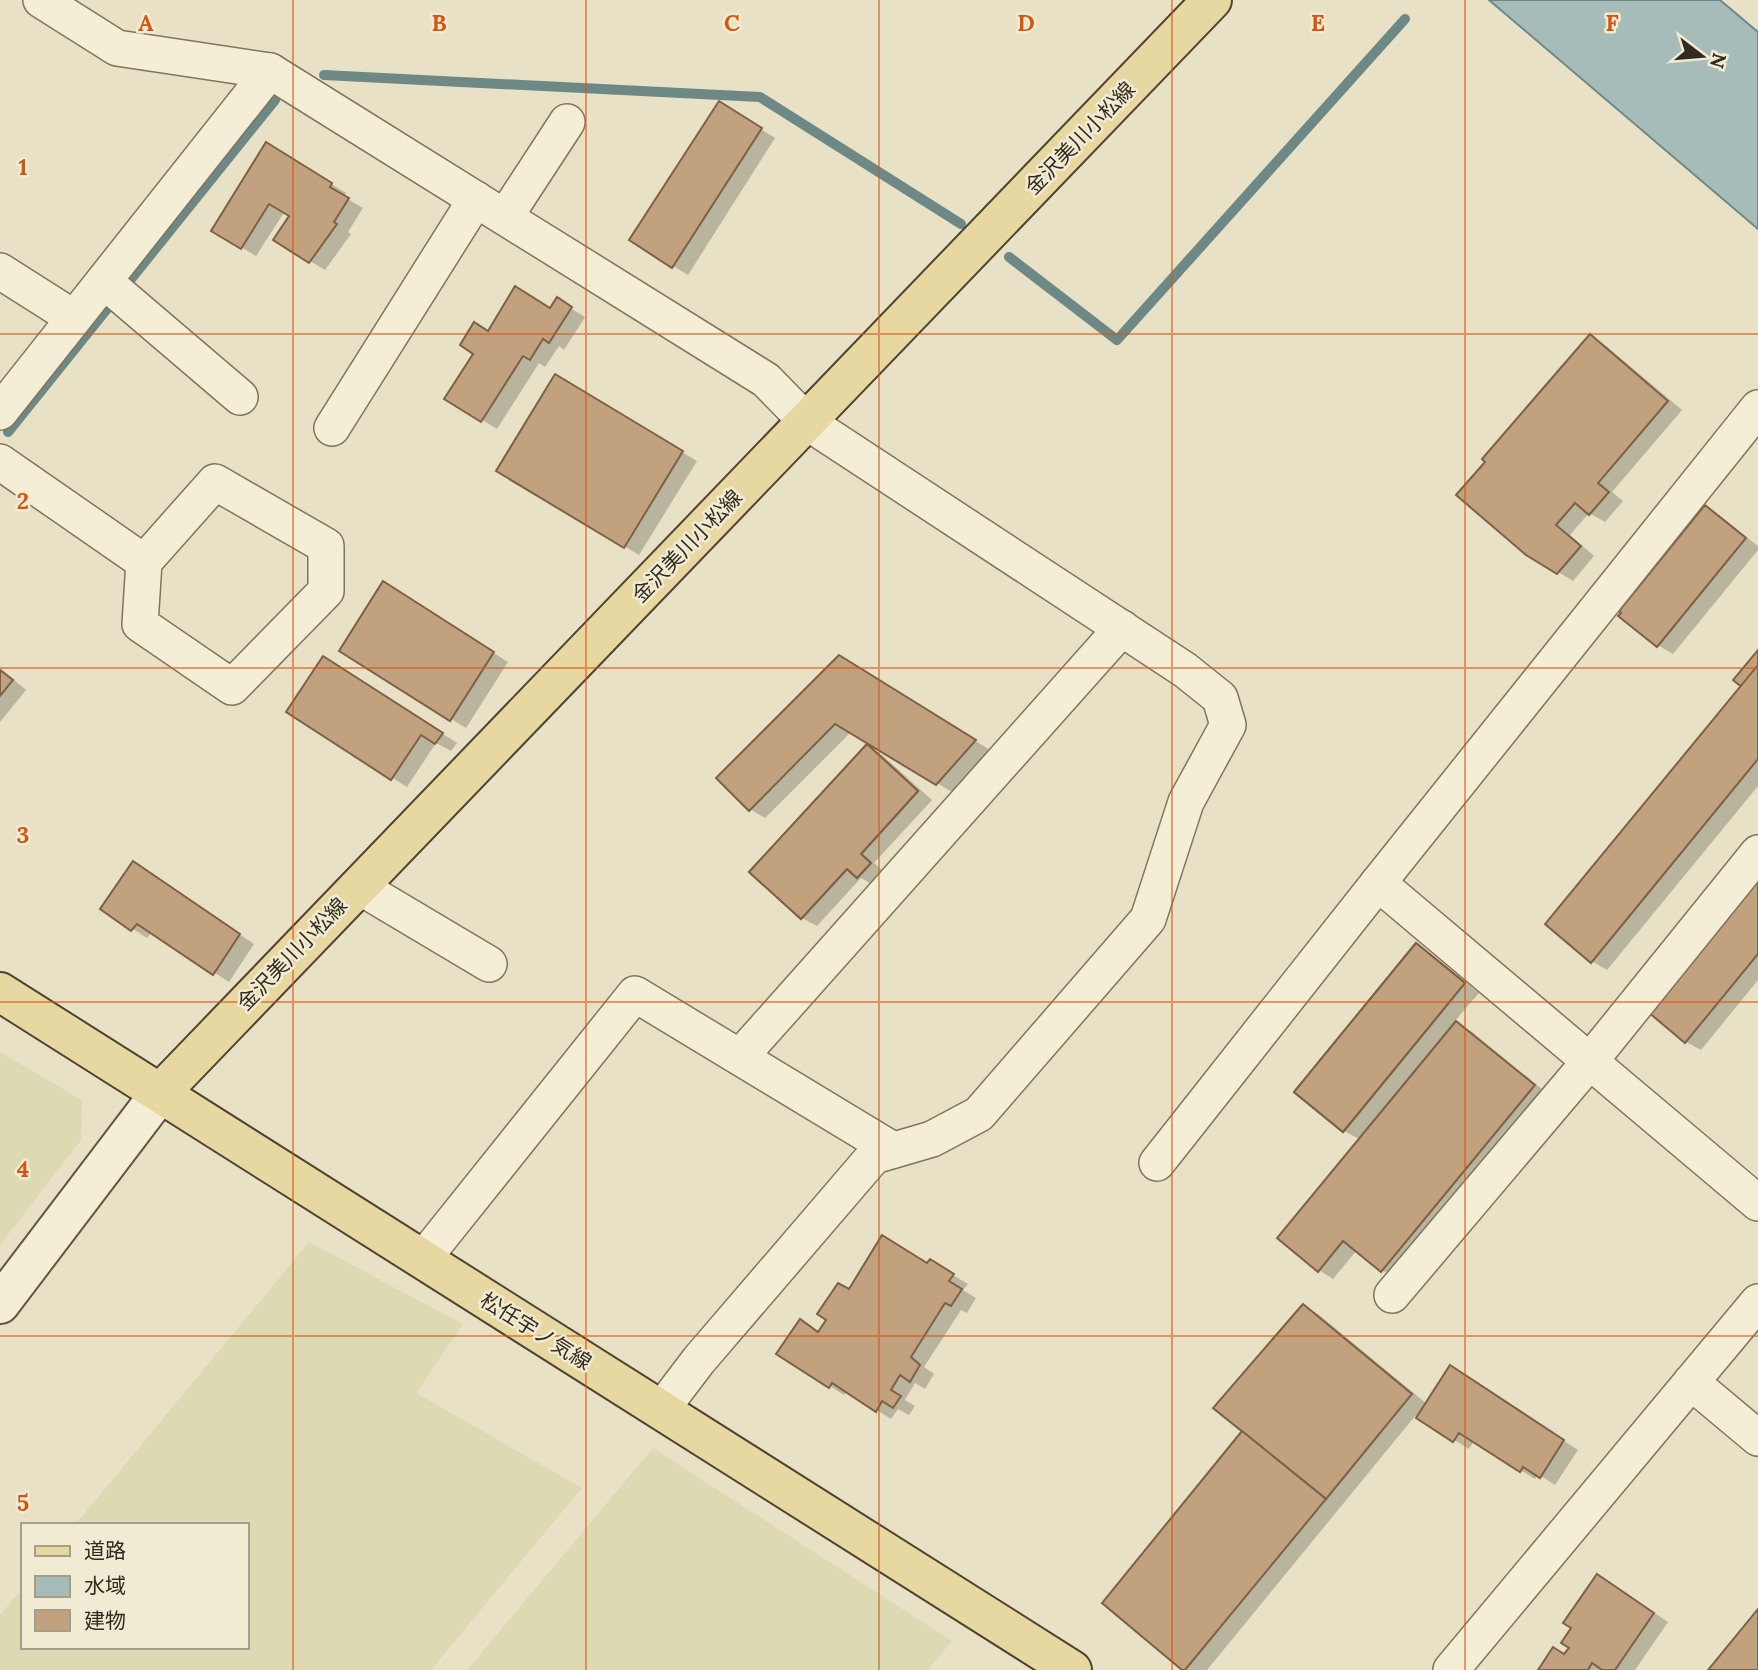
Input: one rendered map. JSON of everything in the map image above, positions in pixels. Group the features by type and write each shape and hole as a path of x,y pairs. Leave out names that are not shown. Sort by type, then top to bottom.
{"main road":[{"name":"金沢美川小松線","path":"161,1092 1212,0"},
{"name":"松任宇ノ気線","path":"0,992 1072,1670"}],"street":[{"path":"40,0 117,48 270,71 766,380 807,422 1185,670 1220,698 1227,725 1186,802 1148,919 979,1114 932,1139 874,1156 699,1360 661,1410"},
{"path":"0,412 270,71"},
{"path":"332,428 491,208 567,122"},
{"path":"0,271 74,318"},
{"path":"105,282 240,397"},
{"path":"1157,1164 1758,408"},
{"path":"0,462 144,562"},
{"path":"215,482 326,546 326,591 232,687 140,624 144,562 215,482"},
{"path":"740,1057 1122,628"},
{"path":"1392,1295 1590,1061 1758,853"},
{"path":"1378,883 1758,1203"},
{"path":"358,886 489,964"},
{"path":"423,1259 635,994 893,1150"},
{"path":"0,1304 161,1092"},
{"path":"1451,1670 1758,1302"},
{"path":"1691,1382 1758,1438"}],"shaded area":[{"path":"0,1052 82,1100 81,1140 0,1245"},
{"path":"309,1242 463,1324 416,1393 582,1488 431,1670 0,1670 0,1615 21,1590 21,1649 248,1649 248,1523 77,1523"},
{"path":"653,1448 952,1641 928,1670 467,1670"}],"water":[{"path":"1489,0 1720,0 1758,32 1758,229"}],"building":[{"path":"719,101 762,128 672,268 629,240"},
{"path":"266,142 332,183 330,187 349,198 334,222 337,224 309,263 273,240 289,216 269,204 241,249 211,231"},
{"path":"515,286 550,308 557,297 572,307 549,343 543,339 530,360 523,356 481,422 444,399 473,354 460,345 474,322 488,331"},
{"path":"1590,334 1668,401 1598,483 1609,492 1589,515 1575,503 1556,525 1581,546 1557,574 1526,555 1456,495 1485,462 1482,459"},
{"path":"555,374 683,451 624,548 496,471"},
{"path":"1705,505 1746,538 1657,647 1618,616 1621,613 1619,611"},
{"path":"383,581 494,652 450,721 339,651"},
{"path":"1758,650 1758,700 1733,680"},
{"path":"839,655 976,740 936,785 835,724 749,811 716,778"},
{"path":"323,656 443,733 435,744 421,735 391,780 286,712"},
{"path":"1758,665 1758,759 1591,963 1545,924"},
{"path":"0,670 13,680 0,696"},
{"path":"867,744 918,791 861,854 871,863 857,878 847,869 801,919 749,872"},
{"path":"867,744 918,791 861,854 871,863 857,878 847,869 801,919 749,872"},
{"path":"1758,854 1758,954 1685,1043 1635,1001"},
{"path":"133,861 240,934 213,975 137,924 131,931 100,909"},
{"path":"1416,943 1465,983 1343,1132 1294,1092"},
{"path":"1416,943 1465,983 1343,1132 1294,1092"},
{"path":"1456,1021 1535,1085 1381,1272 1343,1241 1318,1272 1277,1238"},
{"path":"882,1235 927,1263 930,1259 954,1274 949,1281 962,1289 951,1306 945,1303 911,1357 920,1365 910,1382 900,1375 891,1390 901,1396 893,1408 882,1401 876,1412 832,1383 829,1388 776,1354 800,1319 818,1332 826,1320 817,1314 838,1283 849,1289"},
{"path":"1303,1304 1412,1394 1326,1499 1213,1408"},
{"path":"1450,1365 1564,1440 1540,1478 1523,1467 1520,1472 1459,1433 1453,1442 1416,1418"},
{"path":"1242,1431 1326,1499 1185,1670 1182,1670 1102,1603"},
{"path":"1597,1574 1654,1613 1615,1670 1602,1670 1592,1663 1588,1670 1538,1670 1553,1647 1564,1654 1569,1648 1561,1643 1571,1628 1563,1623"},
{"path":"1758,1609 1758,1670 1708,1670"}],"waterway":[{"path":"1009,257 1117,340 1405,19"},
{"path":"324,75 760,97 961,224"},
{"path":"8,432 275,100"}]}
